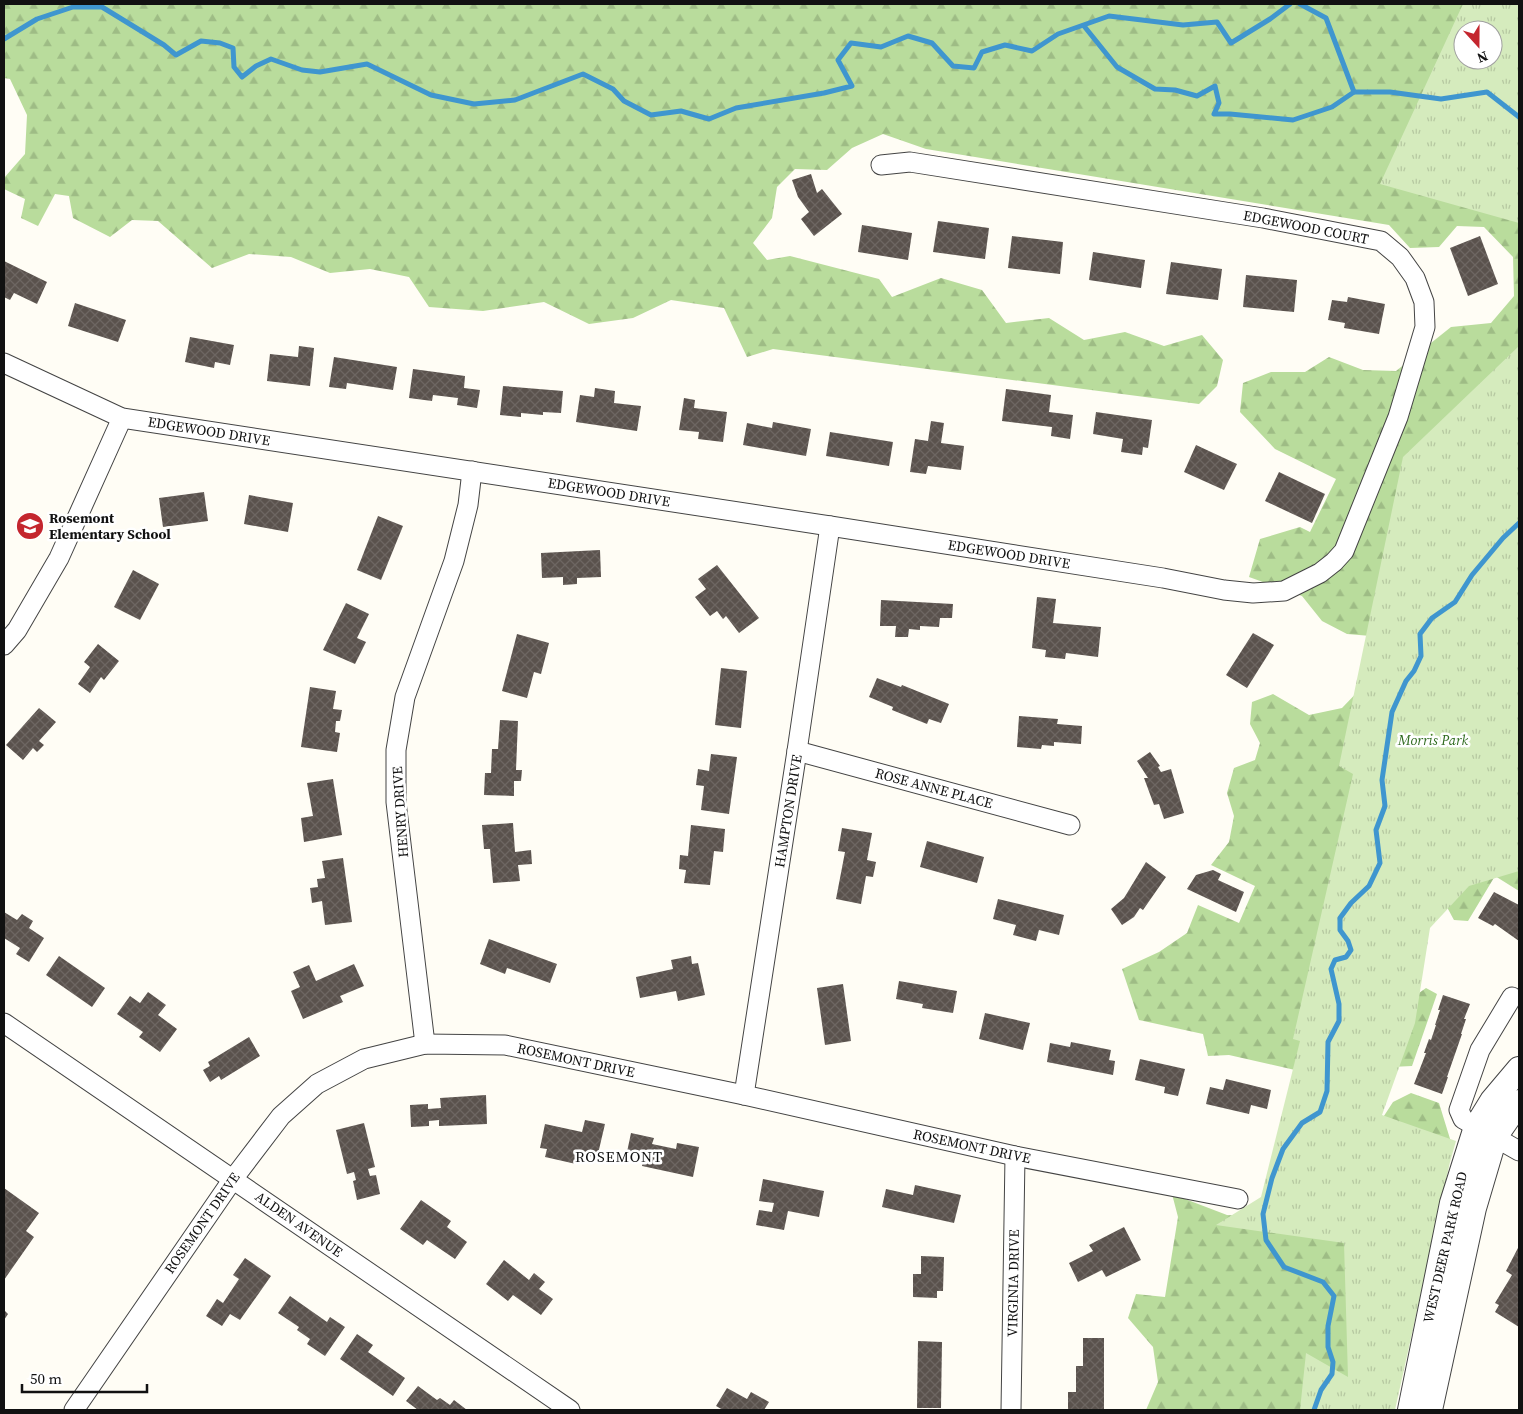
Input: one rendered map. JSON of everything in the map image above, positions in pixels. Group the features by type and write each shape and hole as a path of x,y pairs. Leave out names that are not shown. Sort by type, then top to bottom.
{"street":[{"name":"EDGEWOOD COURT","path":"881,164 910,162 1263,218 1381,241 1400,256 1415,278 1424,302 1425,327 1398,417 1344,551 1320,573 1284,591 1253,594 1224,590"},
{"name":"EDGEWOOD DRIVE","path":"4,363 122,418 830,526 1154,577 1224,590"},
{"path":"4,645 17,630 58,558 122,418"},
{"name":"HENRY DRIVE","path":"425,1044 396,802 396,750 405,697 454,561 468,505 472,471"},
{"name":"HAMPTON DRIVE","path":"744,1095 830,526"},
{"name":"ROSE ANNE PLACE","path":"797,751 1070,825"},
{"path":"1512,997 1480,1050 1459,1106 1459,1113 1463,1119 1519,1151"},
{"name":"ALDEN AVENUE","path":"4,1023 570,1410"},
{"name":"ROSEMONT DRIVE","path":"74,1410 233,1179 281,1116 317,1084 364,1059 425,1044 505,1046 744,1095 1015,1156 1238,1199"},
{"name":"WEST DEER PARK ROAD","path":"1430,1410 1474,1208 1485,1132 1492,1101 1519,1069"},
{"name":"WEST DEER PARK ROAD","path":"1410,1410 1452,1203 1485,1132 1519,1102"},
{"name":"VIRGINIA DRIVE","path":"1011,1410 1015,1156"}],"green space":[{"path":"4,4 1519,4 1519,891 1495,876 1468,921 1454,920 1436,887 1409,1000 1426,988 1437,994 1412,1066 1391,1067 1380,1122 1393,1102 1411,1093 1439,1103 1451,1142 1393,1410 1146,1410 1158,1382 1153,1347 1128,1318 1136,1294 1165,1297 1178,1217 1172,1194 1227,1215 1272,1218 1295,1070 1229,1055 1208,1056 1203,1034 1139,1020 1122,969 1159,952 1187,933 1198,905 1239,923 1255,886 1211,865 1229,842 1234,816 1227,793 1234,768 1255,760 1260,743 1250,724 1252,702 1273,694 1309,715 1342,708 1366,683 1371,636 1347,634 1322,621 1302,596 1249,577 1260,539 1300,527 1310,532 1336,479 1275,449 1240,412 1243,383 1271,372 1305,372 1329,357 1363,370 1396,371 1451,327 1491,323 1514,296 1513,257 1484,227 1457,226 1439,247 1410,248 1389,225 926,149 883,134 852,148 827,170 795,169 777,187 772,218 753,243 767,260 790,256 879,279 892,297 941,278 982,290 1006,323 1049,318 1084,340 1125,332 1164,346 1202,335 1223,360 1217,386 1199,404 773,349 747,357 724,308 671,300 633,318 589,324 544,302 483,311 429,307 409,277 370,269 330,273 291,257 249,254 212,268 158,221 132,220 110,237 73,218 69,196 55,194 38,226 21,218 25,199 4,189 4,178 25,154 27,115 10,79 4,78"},
{"path":"1463,4 1519,4 1519,223 1380,184 1453,26 1453,70 1503,70 1503,20 1456,20"},
{"name":"Morris Park","path":"1519,346 1519,871 1469,886 1430,928 1415,1023 1382,1115 1456,1141 1395,1410 1300,1410 1306,1353 1348,1377 1344,1243 1216,1225 1261,1197 1300,1041 1293,1039 1353,774 1339,766 1403,457"}],"building":[{"path":"811,174 817,193 822,189 842,214 814,236 801,219 809,212 798,197 792,180"},
{"path":"938,221 989,228 985,259 933,252"},
{"path":"862,225 912,233 908,260 858,252"},
{"path":"1012,236 1063,242 1060,274 1008,268"},
{"path":"1480,236 1498,284 1468,296 1450,248"},
{"path":"1093,252 1145,260 1141,288 1089,280"},
{"path":"4,261 47,282 37,304 14,293 10,300 4,297"},
{"path":"1171,262 1222,269 1218,300 1166,294"},
{"path":"1246,275 1297,280 1294,312 1243,307"},
{"path":"1348,297 1385,304 1379,334 1344,328 1345,323 1328,320 1332,300 1347,302"},
{"path":"75,303 126,320 118,342 68,326"},
{"path":"190,337 234,345 230,365 215,362 214,368 185,362"},
{"path":"299,346 314,348 310,386 267,381 270,354 298,357"},
{"path":"334,357 397,367 393,390 347,383 346,389 329,387"},
{"path":"413,369 465,376 464,388 480,390 477,408 457,405 458,398 433,395 432,401 409,398"},
{"path":"503,386 563,391 561,413 543,412 543,415 521,413 521,417 500,415"},
{"path":"595,388 615,391 614,403 641,406 637,431 576,422 580,395 594,397"},
{"path":"1006,389 1051,395 1049,412 1073,415 1070,439 1051,436 1052,427 1002,421"},
{"path":"684,398 695,400 694,408 727,412 723,442 698,439 699,432 679,430"},
{"path":"1096,412 1152,420 1148,448 1143,447 1142,455 1121,452 1123,439 1093,434"},
{"path":"931,421 944,423 941,443 964,446 961,470 928,466 926,474 910,472 915,439 928,441"},
{"path":"773,422 811,429 806,456 743,445 747,423 772,428"},
{"path":"830,432 893,442 889,466 826,456"},
{"path":"1196,445 1237,464 1224,490 1184,472"},
{"path":"1279,472 1325,494 1312,523 1265,501"},
{"path":"204,492 208,521 163,527 159,498"},
{"path":"249,495 293,503 288,532 244,524"},
{"path":"378,516 403,526 381,580 357,570"},
{"path":"600,550 601,577 577,578 577,584 563,585 563,577 542,578 541,553"},
{"path":"717,565 759,618 739,633 726,616 723,619 717,611 710,616 695,597 706,589 698,579"},
{"path":"133,570 159,584 140,620 114,607"},
{"path":"1037,597 1056,599 1053,623 1101,627 1098,657 1066,653 1065,659 1045,657 1046,650 1032,648"},
{"path":"881,600 953,604 952,618 940,618 939,627 920,626 920,630 909,629 908,637 895,637 896,626 880,626"},
{"path":"346,603 369,614 357,638 366,642 355,664 323,650"},
{"path":"1253,633 1274,645 1247,688 1226,675"},
{"path":"517,634 549,643 541,674 534,672 527,698 502,691"},
{"path":"98,644 119,661 104,680 101,677 90,693 78,684 90,667 84,662"},
{"path":"721,668 747,671 741,728 715,725"},
{"path":"877,678 901,687 902,685 949,704 941,723 929,719 927,724 892,710 893,707 869,697"},
{"path":"310,687 336,691 333,709 342,710 340,721 336,721 335,732 340,733 337,752 301,747"},
{"path":"39,708 56,722 39,741 44,745 37,752 33,748 23,760 6,745"},
{"path":"1019,716 1058,719 1057,724 1082,726 1081,744 1054,742 1054,746 1042,745 1041,749 1017,747"},
{"path":"500,720 518,721 516,770 522,770 521,781 514,781 514,796 484,795 485,773 491,773 492,749 498,749"},
{"path":"1150,752 1160,766 1158,767 1161,772 1171,769 1184,813 1164,819 1159,804 1154,805 1144,778 1148,778 1137,761"},
{"path":"711,754 737,757 729,814 701,810 704,786 696,785 698,769 709,771"},
{"path":"333,779 342,835 304,842 301,818 313,816 307,783"},
{"path":"513,823 515,852 531,850 532,864 518,865 520,881 493,883 490,849 484,849 482,825"},
{"path":"691,825 725,829 723,852 714,851 710,885 684,883 686,870 679,869 680,855 688,856"},
{"path":"842,828 872,833 867,860 876,862 873,877 866,876 861,904 836,899 845,852 838,851"},
{"path":"927,841 984,857 977,883 920,867"},
{"path":"343,858 352,922 325,925 322,901 312,903 310,888 318,887 317,879 325,878 322,861"},
{"path":"1146,862 1166,877 1143,910 1140,908 1134,917 1122,925 1111,909 1124,898"},
{"path":"1213,870 1221,874 1218,880 1244,892 1236,912 1187,889 1196,875"},
{"path":"1494,892 1519,905 1519,941 1495,924 1493,926 1478,918"},
{"path":"998,899 1064,915 1059,935 1039,930 1036,941 1013,935 1016,925 993,919"},
{"path":"4,912 17,920 22,914 33,921 29,928 44,938 29,962 16,954 20,948 4,938"},
{"path":"489,939 557,964 550,983 507,968 505,974 480,964"},
{"path":"59,956 105,988 92,1007 46,975"},
{"path":"691,956 692,964 698,963 705,995 678,1001 676,991 640,998 636,977 673,969 671,960"},
{"path":"354,964 364,986 340,996 343,1002 303,1019 291,991 300,987 293,972 309,965 316,981"},
{"path":"899,981 957,991 953,1013 922,1008 923,1004 896,999"},
{"path":"843,984 851,1041 825,1045 817,988"},
{"path":"148,992 166,1005 158,1015 177,1029 160,1052 139,1037 143,1032 117,1014 130,996 140,1003"},
{"path":"1443,995 1470,1004 1442,1094 1414,1084 1426,1053 1424,1053 1429,1039 1431,1040 1436,1025"},
{"path":"985,1013 1030,1023 1023,1050 979,1039"},
{"path":"249,1037 260,1056 221,1080 219,1076 210,1082 203,1070 210,1066 208,1062"},
{"path":"1071,1042 1111,1050 1109,1060 1115,1061 1113,1075 1047,1062 1050,1043 1070,1047"},
{"path":"1140,1059 1185,1069 1178,1096 1164,1093 1165,1087 1135,1080"},
{"path":"1226,1079 1271,1090 1267,1109 1251,1105 1249,1114 1206,1104 1210,1087 1223,1090"},
{"path":"486,1095 487,1124 439,1126 439,1120 429,1121 429,1126 411,1127 410,1105 428,1104 428,1109 441,1108 440,1098"},
{"path":"585,1120 605,1124 597,1158 579,1153 576,1164 545,1157 547,1149 540,1148 545,1124 582,1132"},
{"path":"364,1123 375,1167 368,1169 370,1176 376,1175 380,1194 357,1200 353,1181 356,1180 354,1172 347,1174 336,1130"},
{"path":"631,1133 654,1138 652,1144 676,1149 677,1143 699,1147 693,1177 642,1166 644,1155 627,1152"},
{"path":"763,1179 824,1191 819,1217 788,1211 784,1230 756,1225 759,1210 772,1212 774,1203 759,1201"},
{"path":"915,1185 961,1195 954,1223 882,1207 886,1189 913,1195"},
{"path":"4,1188 39,1213 26,1231 34,1237 4,1280"},
{"path":"421,1200 451,1221 447,1227 467,1242 455,1259 427,1240 423,1245 400,1229"},
{"path":"1124,1227 1141,1260 1106,1277 1102,1270 1078,1282 1069,1263 1093,1251 1089,1245"},
{"path":"1519,1246 1519,1327 1495,1312 1499,1305 1495,1303 1512,1275 1506,1271"},
{"path":"921,1256 944,1257 943,1291 937,1291 937,1298 913,1297 913,1274 921,1274"},
{"path":"245,1258 271,1276 240,1320 230,1314 222,1326 206,1316 217,1299 223,1303 239,1279 233,1275"},
{"path":"504,1260 529,1280 534,1273 545,1282 539,1289 553,1299 541,1315 513,1295 508,1301 486,1284"},
{"path":"290,1296 327,1322 330,1317 345,1327 325,1356 307,1344 310,1339 297,1330 299,1327 278,1313"},
{"path":"4,1310 8,1314 4,1320"},
{"path":"357,1334 373,1345 368,1352 405,1378 393,1396 340,1359"},
{"path":"1083,1338 1104,1338 1104,1410 1068,1410 1068,1392 1076,1392 1076,1366 1083,1366"},
{"path":"918,1341 942,1342 941,1408 917,1408"},
{"path":"418,1386 437,1400 440,1398 450,1405 454,1400 467,1410 418,1410 406,1401"},
{"path":"727,1388 747,1399 751,1392 769,1402 764,1410 723,1410 716,1406"}],"waterway":[{"path":"4,39 37,19 73,7 102,7 164,45 176,55 201,41 220,43 233,48 234,67 242,77 256,66 271,59 302,70 320,72 367,64 431,95 474,104 515,100 583,74 613,89 624,101 651,115 681,111 709,119 736,108 824,93 852,86 838,60 851,43 881,47 908,36 932,43 953,66 974,68 982,52 1005,45 1032,51 1058,34 1109,16 1183,25 1217,22 1231,43 1290,4"},
{"path":"1300,4 1326,18 1354,92 1390,92 1441,99 1487,92 1519,117"},
{"path":"1084,26 1117,67 1155,89 1175,90 1197,96 1215,86 1219,103 1214,114 1293,120 1332,107 1354,92"},
{"path":"1314,1410 1321,1390 1332,1374 1333,1362 1328,1347 1328,1326 1334,1296 1323,1282 1284,1267 1266,1240 1263,1214 1272,1178 1283,1149 1302,1123 1320,1112 1327,1091 1328,1042 1339,1021 1339,1004 1331,969 1335,960 1346,957 1351,950 1348,941 1340,930 1340,918 1351,903 1369,886 1380,863 1376,830 1385,806 1382,780 1392,712 1406,681 1414,671 1421,656 1420,634 1432,618 1455,602 1472,575 1503,538 1519,523"}],"place":[{"name":"Rosemont Elementary School","path":"30,526"}],"district":[{"name":"ROSEMONT","path":"619,1156"}]}
